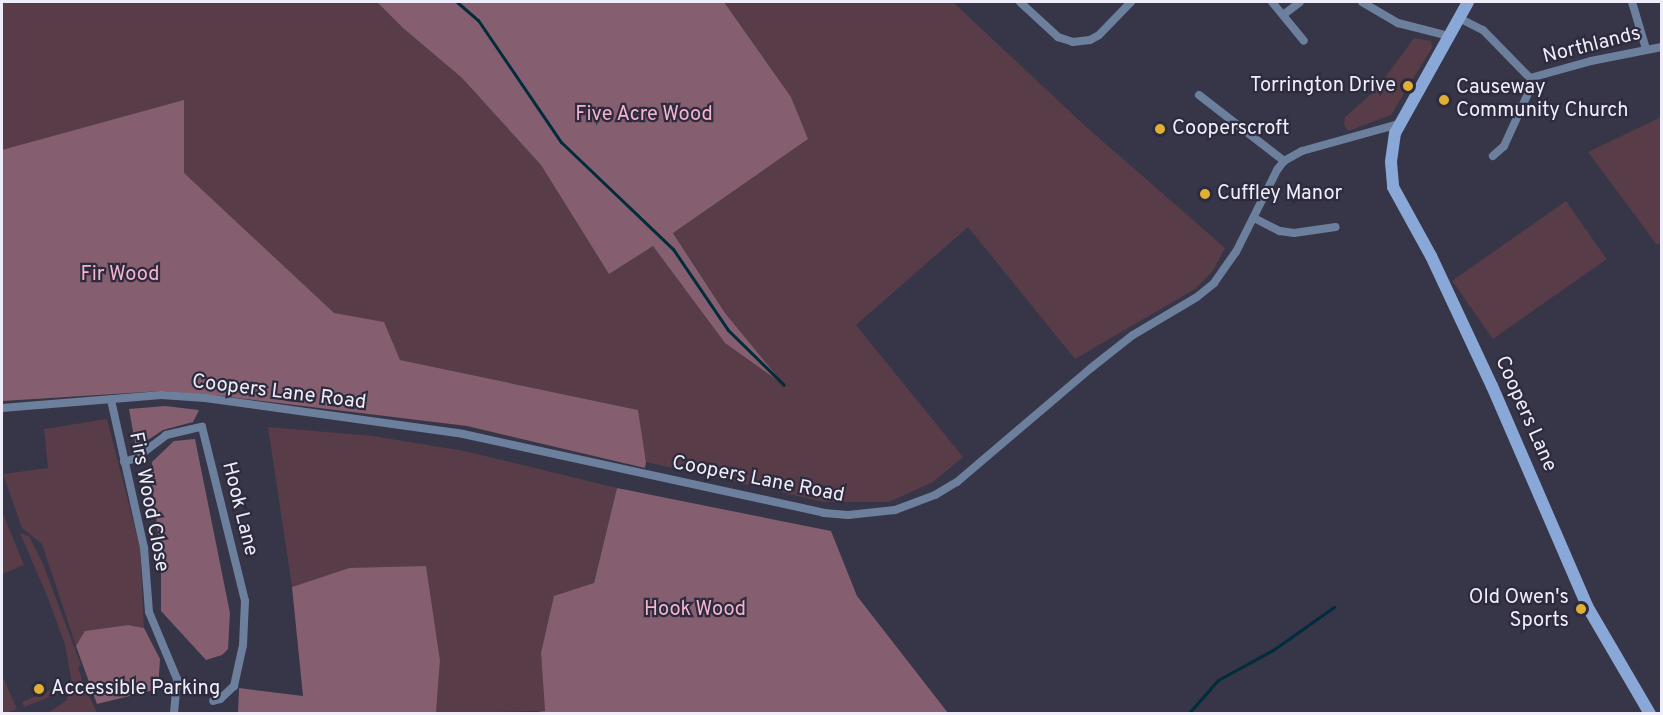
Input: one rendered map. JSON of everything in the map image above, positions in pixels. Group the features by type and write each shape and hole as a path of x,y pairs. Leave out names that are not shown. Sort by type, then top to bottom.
{"main road":[{"name":"Coopers Lane","path":"1467,2 1399,124 1393,143 1394,187 1431,256 1492,386 1587,606 1650,714"}],"street":[{"path":"1020,2 1058,37 1073,42 1090,40 1099,35 1131,2"},
{"path":"1272,2 1304,41"},
{"path":"1283,15 1300,2"},
{"path":"1362,2 1398,23 1449,36"},
{"path":"1632,2 1646,49"},
{"path":"1459,18 1483,30 1530,78 1530,89 1508,138 1504,146 1493,156"},
{"name":"Northlands","path":"1530,78 1662,47"},
{"path":"1199,95 1284,161 1302,151 1399,124"},
{"name":"Coopers Lane Road","path":"2,408 161,395 205,398 463,434 824,513 877,514 913,505 957,482 1099,361 1133,335 1197,297 1214,283 1231,261 1277,170 1284,161"},
{"path":"1254,218 1280,231 1294,234 1336,227"},
{"name":"Firs Wood Close","path":"111,400 144,548 149,612 177,679 174,714"},
{"name":"Hook Lane","path":"124,462 136,458 166,435 202,427 245,601 243,645 234,686 220,699 213,701"}],"green space":[{"path":"2,2 377,2 403,28 462,78 541,165 609,273 653,245 725,343 782,383 725,313 673,232 807,139 791,97 724,2 953,2 1083,124 1225,248 1212,272 1195,289 1075,359 968,227 856,325 963,457 933,482 889,502 824,502 646,462 638,410 400,360 221,396 161,391 2,401"},
{"name":"Five Acre Wood","path":"377,2 724,2 791,97 808,139 673,233 725,313 784,385 725,343 653,246 609,274 541,165 462,78 403,28"},
{"path":"1414,38 1431,41 1432,48 1391,115 1348,131 1344,125 1345,117 1375,91"},
{"name":"Fir Wood","path":"184,100 184,173 334,313 384,322 400,360 638,410 645,468 467,426 221,396 161,391 2,401 2,150"},
{"path":"1661,117 1662,242 1657,245 1588,152"},
{"path":"1566,201 1607,259 1493,339 1452,281"},
{"path":"165,406 199,410 193,422 163,430 136,448 129,409"},
{"path":"107,419 140,547 144,628 128,625 86,631 76,646 42,544 22,528 3,474 48,468 44,429"},
{"path":"268,427 373,436 465,451 617,488 594,583 541,653 545,711 436,713 440,661 349,568 292,587"},
{"path":"195,439 230,613 228,649 222,655 206,660 161,611 161,558 152,485 152,462 174,441"},
{"name":"Hook Wood","path":"617,488 831,531 857,596 948,713 529,713 545,711 541,653 554,596 594,583"},
{"path":"2,511 24,565 2,574"},
{"path":"20,533 29,536 43,564 81,665 78,667 82,680 97,713 48,713 67,700 72,684 65,645"},
{"path":"426,566 440,661 436,713 238,713 239,688 303,696 292,587 349,568"},
{"path":"128,625 144,628 160,659 158,689 97,704 76,646 85,631"},
{"path":"2,675 17,709 5,713 2,712"},
{"path":"60,686 57,694 24,707 22,702"}],"waterway":[{"path":"457,2 478,20 561,142 673,249 728,330 784,385"},
{"path":"1188,714 1218,680 1273,650 1334,607"}],"place":[{"name":"Torrington Drive","path":"1408,86"},
{"name":"Causeway Community Church","path":"1444,100"},
{"name":"Cooperscroft","path":"1160,129"},
{"name":"Cuffley Manor","path":"1205,194"},
{"name":"Old Owen's Sports","path":"1581,609"},
{"name":"Accessible Parking","path":"39,689"}]}
